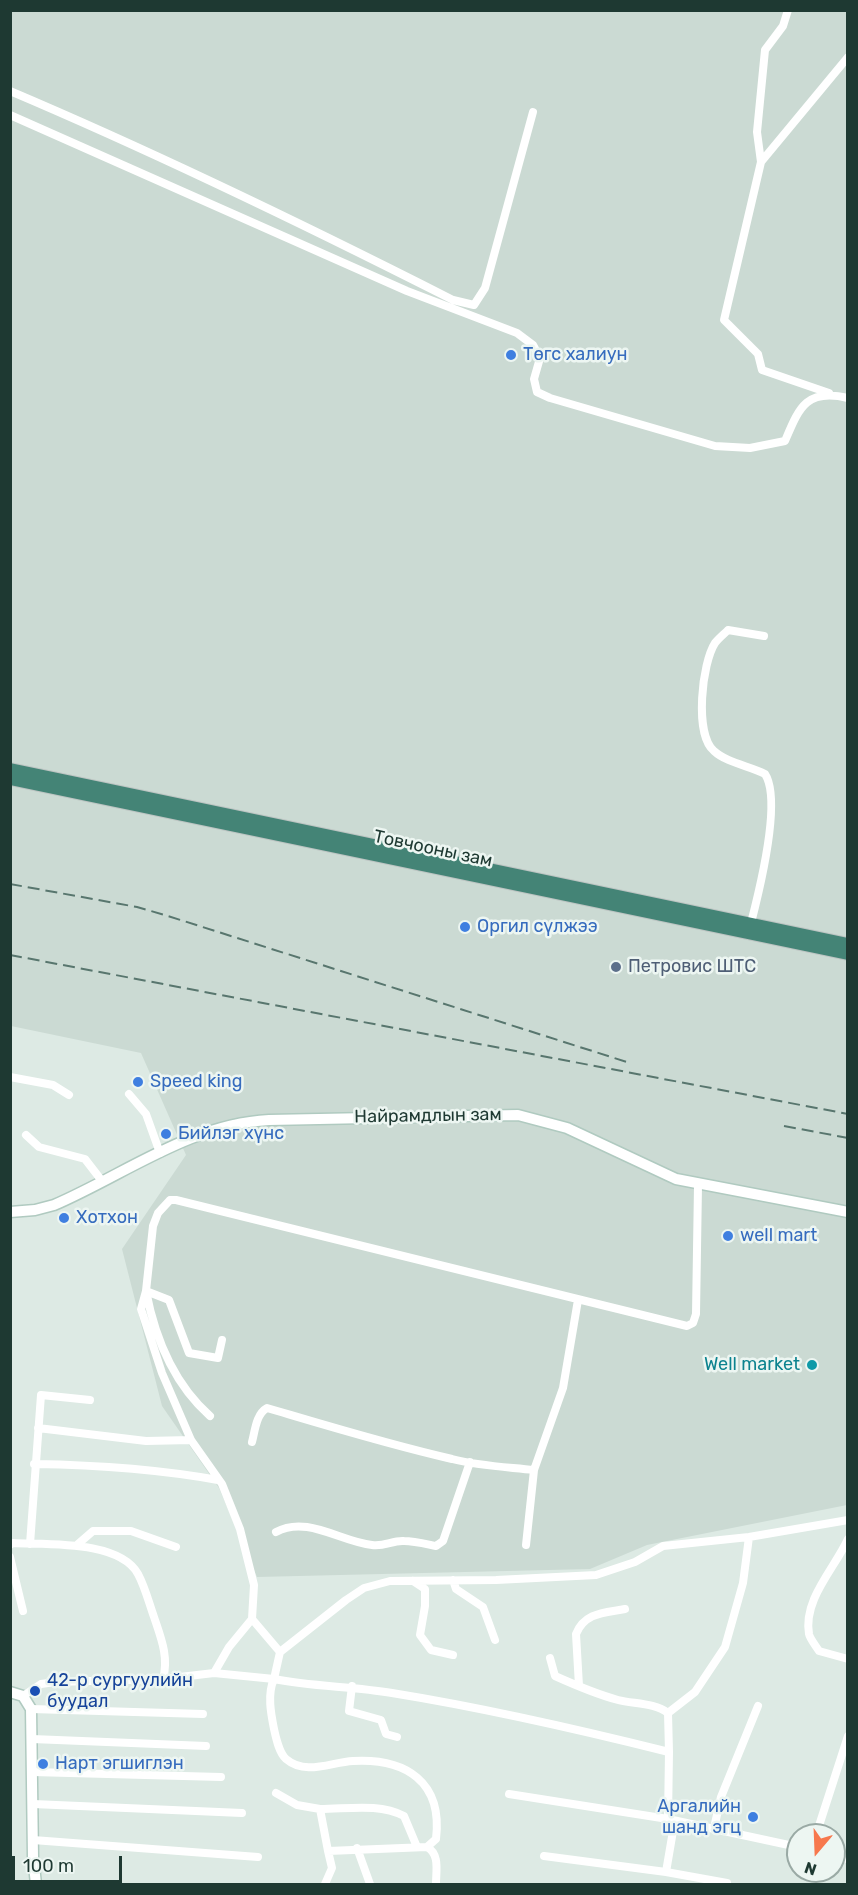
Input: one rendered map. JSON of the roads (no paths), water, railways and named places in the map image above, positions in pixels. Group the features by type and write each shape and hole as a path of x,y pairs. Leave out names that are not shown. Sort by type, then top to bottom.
{"highway":[{"name":"Товчооны зам","path":"10,769 848,944"},
{"name":"Товчооны зам","path":"10,779 848,954"}],"main road":[{"name":"Найрамдлын зам","path":"10,1212 44,1208 213,1130 257,1120 518,1115 567,1128 649,1169 698,1185 848,1212"},
{"path":"10,1692 23,1696 31,1709 36,1884"}],"street":[{"path":"788,10 783,26 765,50 757,132 761,162 724,320 758,354 762,370 848,398"},
{"path":"761,162 848,57"},
{"path":"10,92 141,147 275,209 453,300 474,305 485,288 533,112"},
{"path":"10,115 407,291 517,333 533,345 540,357 534,379 537,392 550,398 715,446 750,448 785,441 800,407 815,396 834,394"},
{"path":"751,923 769,829 771,788 765,774 714,752 709,745 702,723 703,700 715,644 729,630 764,636"},
{"path":"10,1077 53,1085 69,1095"},
{"path":"129,1094 146,1114 160,1154"},
{"path":"26,1135 39,1147 85,1159 102,1181"},
{"path":"214,1673 229,1647 252,1619 254,1585 240,1529 218,1480 191,1440 162,1373 143,1316 142,1302 146,1291 153,1227 158,1213 170,1200 683,1326 693,1323 696,1314 698,1185"},
{"path":"146,1291 169,1300 189,1353 218,1358 222,1340"},
{"path":"146,1291 149,1308 175,1375 191,1399 210,1416"},
{"path":"526,1545 534,1470 563,1388 578,1300"},
{"path":"30,1544 34,1464 41,1395 90,1400"},
{"path":"252,1442 261,1412 267,1408 335,1430 470,1462 534,1470"},
{"path":"38,1428 146,1442 191,1440"},
{"path":"276,1532 282,1528 318,1528 370,1545 386,1546 401,1540 436,1546 444,1541 470,1462"},
{"path":"34,1464 165,1470 218,1480"},
{"path":"427,1847 436,1839 436,1808 433,1798 416,1776 396,1766 370,1762 303,1767 283,1756 270,1697 280,1652 346,1600 364,1588 390,1581 453,1581 596,1575 635,1562 663,1546 749,1537 848,1520"},
{"path":"78,1544 93,1531 131,1531 176,1547"},
{"path":"668,1713 695,1692 725,1647 743,1583 749,1537"},
{"path":"848,1539 819,1589 811,1615 809,1635 819,1651 848,1659"},
{"path":"10,1545 78,1544 127,1560 137,1572 162,1642 166,1665 163,1679"},
{"path":"10,1557 23,1611"},
{"path":"413,1581 425,1589 425,1606 420,1635 431,1650 453,1655"},
{"path":"453,1581 456,1589 483,1607 495,1640"},
{"path":"579,1686 576,1634 580,1626 594,1614 625,1609"},
{"path":"252,1619 280,1652"},
{"path":"550,1658 555,1676 619,1700 662,1708 668,1713 668,1819"},
{"path":"23,1696 41,1684 55,1682 163,1679 214,1673 311,1685 352,1686 584,1731 669,1752"},
{"path":"352,1686 350,1711 381,1720 386,1734 397,1737"},
{"path":"714,1828 721,1797 758,1706"},
{"path":"31,1709 203,1714"},
{"path":"820,1823 848,1736"},
{"path":"32,1739 206,1746"},
{"path":"32,1772 221,1777"},
{"path":"276,1793 297,1805 320,1809 370,1808 397,1812 404,1816 417,1847"},
{"path":"509,1794 668,1819 786,1844"},
{"path":"33,1804 242,1813"},
{"path":"320,1809 332,1868 325,1884"},
{"path":"666,1872 674,1824 668,1819"},
{"path":"33,1840 258,1857"},
{"path":"328,1851 357,1848 427,1847 435,1854 436,1884"},
{"path":"357,1848 370,1884"},
{"path":"544,1856 727,1882"}],"railway":[{"path":"10,884 137,907 630,1063"},
{"path":"10,955 848,1114"},
{"path":"784,1126 848,1138"}],"place":[{"name":"Төгс халиун","path":"511,355"},
{"name":"Оргил сүлжээ","path":"465,927"},
{"name":"Петровис ШТС","path":"616,967"},
{"name":"Speed king","path":"138,1082"},
{"name":"Бийлэг хүнс","path":"166,1134"},
{"name":"Хотхон","path":"64,1218"},
{"name":"well mart","path":"728,1236"},
{"name":"Well market","path":"812,1365"},
{"name":"42-р сургуулийн буудал","path":"35,1691"},
{"name":"Нарт эгшиглэн","path":"43,1764"},
{"name":"Аргалийн шанд эгц","path":"753,1817"}]}
